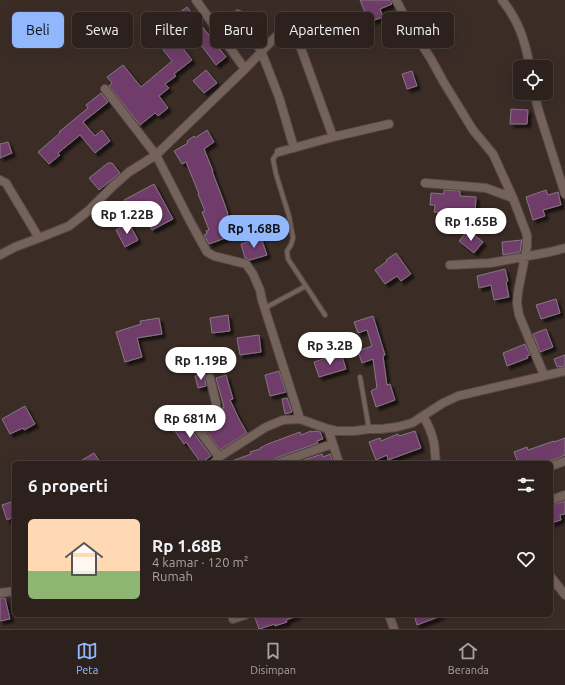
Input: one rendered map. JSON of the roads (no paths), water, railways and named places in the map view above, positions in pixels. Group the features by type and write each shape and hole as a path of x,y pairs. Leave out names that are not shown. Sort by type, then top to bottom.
{"street":[{"path":"196,0 245,69"},
{"path":"396,0 408,23 473,130 494,154 513,198 527,235 527,246 518,292 517,303 519,315 544,375"},
{"path":"502,0 509,8 517,22 528,60"},
{"path":"0,255 15,247 68,226 88,211 129,172 156,155 245,69 284,28 288,26 294,29 333,137"},
{"path":"259,48 279,97 294,148"},
{"path":"105,89 156,155 207,252 214,256 246,264 253,274 260,290 264,309 300,419"},
{"path":"536,100 565,194"},
{"path":"279,152 333,137 389,124"},
{"path":"0,180 6,183 39,238"},
{"path":"424,183 486,188 513,198"},
{"path":"450,265 490,263 565,248"},
{"path":"185,410 197,426 216,460 266,427 283,420 300,419 328,429 337,430 381,430 412,423 443,403 458,396 565,371"},
{"path":"197,426 216,409 210,378"},
{"path":"424,416 429,426 434,444 436,461"},
{"path":"328,429 338,461"},
{"path":"284,461 332,444"},
{"path":"553,465 565,461"},
{"path":"553,499 565,495"},
{"path":"553,580 565,595"},
{"path":"0,593 12,590"},
{"path":"233,619 239,617"},
{"path":"390,617 394,629"}],"lane":[{"path":"279,152 276,154 274,159 276,174 289,216 293,238 287,251 288,259 325,315"},
{"path":"264,309 306,286"},
{"path":"360,377 369,429"}]}
